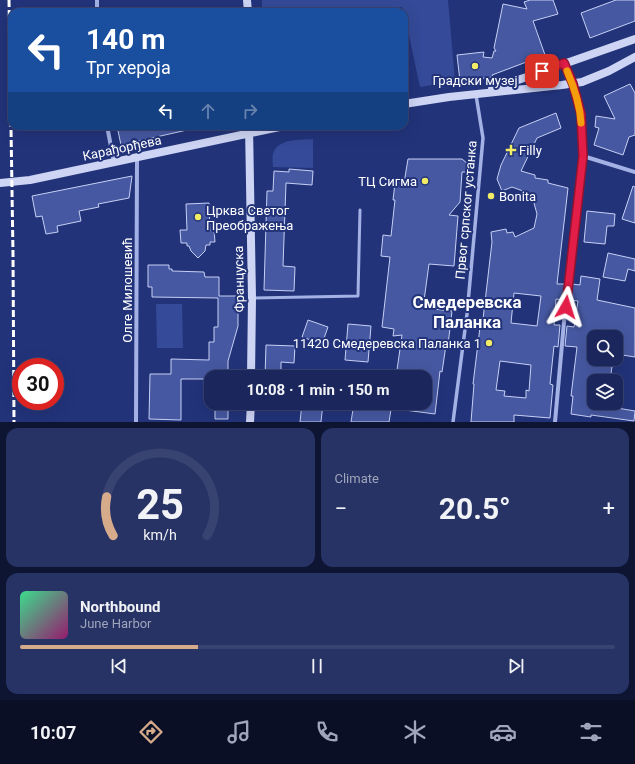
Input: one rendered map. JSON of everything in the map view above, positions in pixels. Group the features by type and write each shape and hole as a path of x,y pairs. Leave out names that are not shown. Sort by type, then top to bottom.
{"main road":[{"path":"476,95 635,39"},
{"path":"408,103 449,97 573,84 590,79 635,57"},
{"name":"Карађорђева","path":"0,183 30,180 137,158 245,130"},
{"name":"Француска","path":"249,130 252,298 251,370"},
{"path":"250,422 251,410"}],"street":[{"path":"555,422 564,322 583,156 581,114 573,84 564,63"},
{"name":"Првог српског устанка","path":"453,422 467,314 483,138 476,95"},
{"path":"108,130 114,162"},
{"path":"583,156 635,172"},
{"name":"Олге Милошевић","path":"136,422 137,158"}],"lane":[{"path":"252,298 358,296 360,210"}],"shaded area":[{"path":"262,0 448,0 455,81 420,87 408,31 408,8 262,8"},
{"path":"313,139 313,168 273,167 273,154 279,145 284,142"},
{"path":"156,304 182,304 183,348 157,348"}],"building":[{"path":"530,0 553,0 558,14 533,21 545,55 492,75 493,77 460,81 457,55 484,52 483,57 492,58 494,51 496,51 494,48 503,4 527,9 524,2"},
{"path":"616,0 635,0 635,21 590,38 581,13"},
{"path":"630,84 635,93 635,135 629,137 623,155 594,145 599,128 595,127 596,116 615,119 604,96"},
{"path":"556,113 561,128 537,138 521,171 535,175 535,178 548,180 548,183 568,188 557,284 565,284 563,300 556,299 554,325 560,325 558,347 554,346 550,384 553,385 550,418 514,415 514,422 471,422 473,384 481,319 483,319 492,242 491,232 506,229 507,233 513,232 515,237 534,228 537,214 534,203 529,196 523,191 512,187 502,191 497,179 501,165 519,128","holes":["514,293 541,296 537,326 511,323","500,361 531,365 529,391 526,390 526,398 504,396 505,391 496,390"]},
{"path":"118,130 187,130 121,145"},
{"path":"408,159 462,159 468,164 467,172 462,172 460,202 449,215 458,216 454,266 429,264 423,308 452,311 448,345 446,345 442,372 440,371 435,414 405,410 432,410 432,370 397,370 402,335 393,336 394,329 382,327 390,257 381,256 383,235 391,236 395,200 393,200 395,183 404,183"},
{"path":"289,169 313,171 312,185 286,183 283,266 295,267 294,291 264,290 267,191 273,191 274,171 289,172"},
{"path":"132,176 129,198 98,204 99,207 79,211 81,221 57,226 58,232 46,234 42,216 36,217 32,196"},
{"path":"633,186 635,187 635,223 622,219"},
{"name":"Црква Светог Преображења","path":"209,203 210,230 214,230 215,242 210,242 210,245 206,245 205,251 198,258 191,251 189,246 187,246 187,243 181,243 180,230 187,230 186,204"},
{"path":"587,211 615,214 614,226 607,226 605,244 584,242"},
{"path":"608,253 635,259 635,271 628,269 625,281 603,277"},
{"path":"148,265 169,265 169,269 172,269 172,271 204,272 205,277 219,277 219,296 238,296 238,326 228,361 228,370 204,370 204,379 181,379 181,420 149,419 150,374 171,374 171,359 209,360 209,342 214,342 214,327 218,327 218,298 152,297 152,287 148,287"},
{"path":"581,276 600,279 597,300 635,308 635,357 623,355 623,330 587,330 587,366 612,366 611,374 587,374 587,410 623,409 635,411 634,421 591,415 591,417 571,414 573,396 571,396 577,347 565,346 567,326 574,327 578,301 570,300 572,284 580,285"},
{"path":"308,320 328,327 322,344 302,337"},
{"path":"348,324 371,326 368,362 345,360"},
{"path":"266,345 295,346 294,363 281,362 281,370 265,370"},
{"path":"215,410 228,410 228,419 215,419"},
{"path":"301,410 322,410 321,422 300,422"},
{"path":"353,410 391,410 389,422 351,422"}],"railway":[{"path":"9,0 9,8"},
{"path":"11,130 14,422"}],"slow traffic":[{"path":"567,71 573,84 581,114 581,123"}],"place":[{"name":"Градски музеј","path":"475,66"},
{"name":"Filly","path":"511,150"},
{"name":"ТЦ Сигма","path":"425,181"},
{"name":"Bonita","path":"491,196"},
{"name":"Црква Светог Преображења","path":"198,217"},
{"name":"11420 Смедеревска Паланка 1","path":"489,343"}],"district":[{"name":"Смедеревска Паланка","path":"467,312"}],"route":[{"path":"542,71 564,63 573,84 581,114 583,156 566,307"}]}
